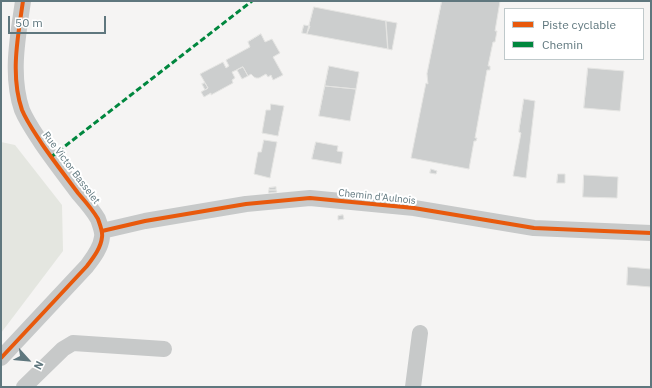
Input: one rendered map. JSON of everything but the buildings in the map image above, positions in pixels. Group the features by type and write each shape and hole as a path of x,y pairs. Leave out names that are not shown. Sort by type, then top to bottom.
{"street":[{"name":"Rue Victor Basselet","path":"23,1 16,56 16,80 23,111 43,145 98,218 102,231"},
{"name":"Chemin d'Aulnois","path":"102,231 145,221 246,204 310,198 414,208 534,228 651,234"},
{"path":"1,358 87,266 99,247 102,231"},
{"path":"413,387 420,332"},
{"path":"24,387 63,349 73,343 164,349"}],"shaded area":[{"path":"1,142 15,145 62,205 63,251 1,333"}],"marked path":[{"path":"51,157 252,1"}],"cycle path":[{"path":"1,358 87,266 98,249 102,235 98,219 46,150 22,110 16,83 16,56 23,1"},
{"path":"102,231 145,221 246,204 310,198 414,208 534,228 651,233"}]}
